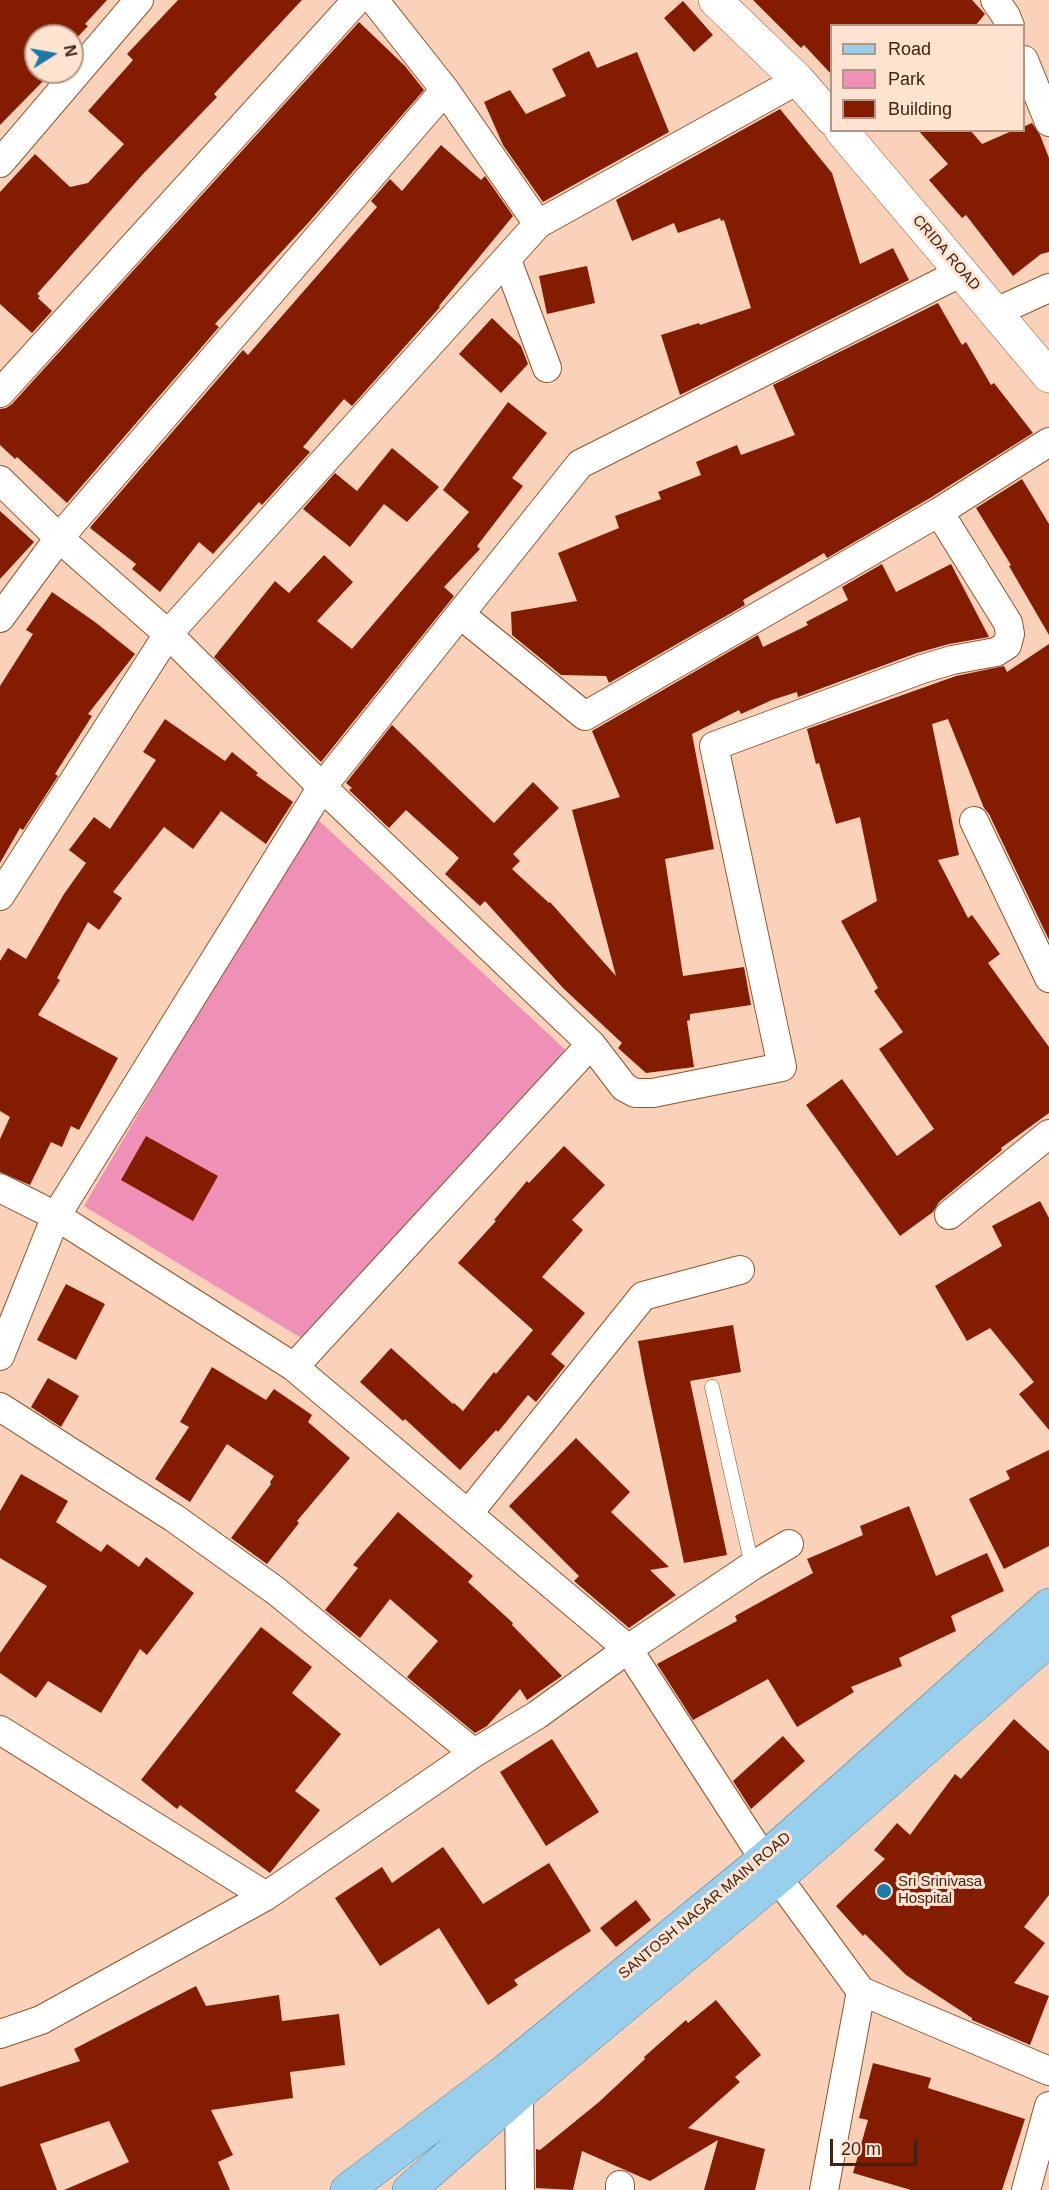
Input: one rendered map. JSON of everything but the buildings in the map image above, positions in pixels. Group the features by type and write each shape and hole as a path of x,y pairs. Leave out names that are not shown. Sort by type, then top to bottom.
{"main road":[{"path":"715,0 798,80 830,118"},
{"name":"CRIDA ROAD","path":"843,132 1049,376"},
{"name":"SANTOSH NAGAR MAIN ROAD","path":"409,2190 772,1868 1049,1605"},
{"name":"SANTOSH NAGAR MAIN ROAD","path":"347,2190 772,1868 1049,1640"}],"street":[{"path":"0,163 139,0"},
{"path":"0,393 357,0"},
{"path":"374,0 445,90 538,224"},
{"path":"994,0 1009,24"},
{"path":"1025,65 1049,122"},
{"path":"0,896 168,634 538,224 798,80"},
{"path":"0,618 59,538 445,90"},
{"path":"507,260 547,368"},
{"path":"0,1356 56,1216 322,787 580,464 962,272"},
{"path":"996,312 1049,288"},
{"path":"461,615 585,716 939,512 1049,442"},
{"path":"0,480 59,538 168,634 322,787 591,1044 617,1080 635,1093 653,1093 782,1067 714,746 922,669 952,660 996,652 1007,645 1010,634 1008,623 939,512"},
{"path":"974,821 1049,978"},
{"path":"294,1367 591,1044"},
{"path":"949,1215 1049,1134"},
{"path":"0,1188 56,1216 294,1367 628,1649 772,1868 861,1991 1049,2072"},
{"path":"468,1514 643,1296 741,1270"},
{"path":"0,1407 174,1518 267,1584 474,1753"},
{"path":"0,2034 41,2020 266,1896 474,1753 537,1715 628,1649 789,1544"},
{"path":"0,1730 266,1896"},
{"path":"824,2190 861,1991"},
{"path":"519,2094 520,2190"},
{"path":"1026,2190 1049,2106"}],"lane":[{"path":"712,1387 752,1566"}],"green space":[{"path":"314,816 571,1055 303,1339 84,1206"}],"place":[{"name":"Sri Srinivasa Hospital","path":"884,1891"}]}
